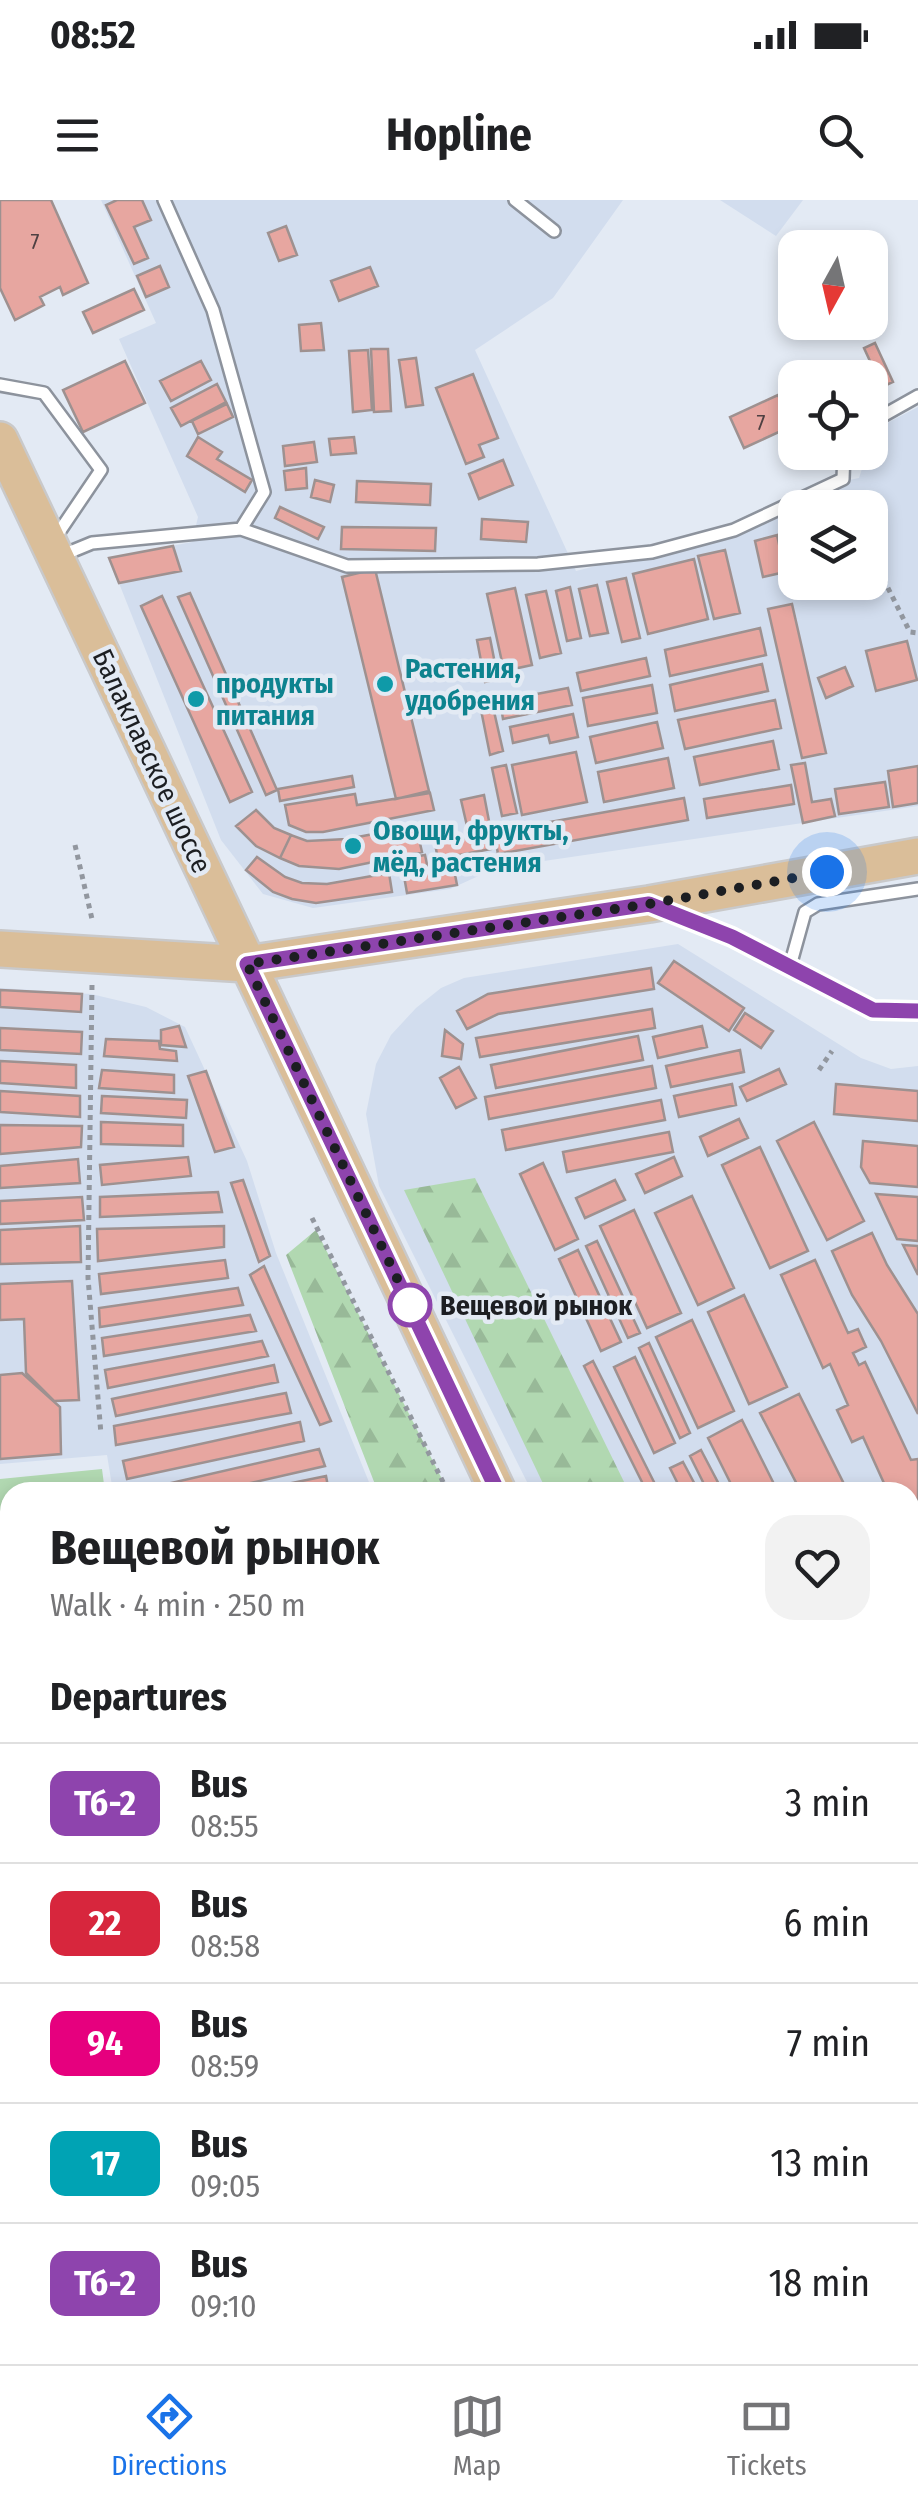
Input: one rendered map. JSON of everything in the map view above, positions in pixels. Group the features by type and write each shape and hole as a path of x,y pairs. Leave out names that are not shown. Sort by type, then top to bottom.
{"main road":[{"name":"Балаклавское шоссе","path":"0,440 493,1482"},
{"path":"0,948 247,964 649,904 918,856"}],"lane":[{"path":"164,200 212,310 264,492 240,529"},
{"path":"515,200 554,231"},
{"path":"0,385 44,392 101,470 53,551"},
{"path":"888,414 918,396"},
{"path":"53,551 92,543 240,529 346,566 538,564 652,552 734,530 843,479 843,470"},
{"path":"790,966 805,912 818,904 918,889"},
{"path":"649,904 732,937 873,1010 918,1010"}],"path":[{"path":"888,588 910,632 918,633"},
{"path":"75,845 92,919"},
{"path":"92,985 88,1278 102,1434"},
{"path":"818,1070 832,1050"},
{"path":"312,1218 443,1482"}],"shaded area":[{"path":"101,200 623,200 553,298 475,350 576,571 730,532 778,510 778,600 888,600 888,490 820,490 859,478 862,470 888,470 888,423 918,407 918,806 496,868 450,889 313,908 263,894 221,840 109,558 192,542 198,517 119,339 156,323"},
{"path":"720,200 803,200 776,236"},
{"path":"678,944 861,1058 891,1069 918,1066 918,1482 527,1482 379,1186 366,1114 376,1064 391,1035 441,988 464,978"},
{"path":"0,988 91,994 146,1007 185,1027 247,1161 276,1253 369,1482 111,1482 107,1455 0,1464"}],"green space":[{"path":"475,1178 624,1482 542,1482 404,1190"},
{"path":"316,1230 443,1482 374,1482 286,1255"},
{"path":"102,1469 104,1482 0,1482"}],"building":[{"path":"0,200 51,200 88,283 63,295 60,287 40,297 44,305 15,320 0,288"},
{"path":"117,200 142,200 151,220 134,227 148,258 134,264 106,205"},
{"path":"286,226 297,255 279,261 268,233"},
{"path":"160,266 169,287 146,297 137,276"},
{"path":"370,267 378,286 339,301 331,281"},
{"path":"134,289 144,310 93,333 83,312"},
{"path":"321,323 324,350 301,351 299,325"},
{"path":"875,343 883,360 870,360 864,348"},
{"path":"371,349 388,349 391,411 374,412"},
{"path":"368,350 372,410 353,412 349,351"},
{"path":"416,358 423,405 406,407 399,360"},
{"path":"125,361 145,403 83,432 63,390"},
{"path":"201,361 211,380 171,401 160,381"},
{"path":"473,374 498,438 479,445 484,457 466,464 436,388"},
{"path":"217,384 226,402 181,426 171,408"},
{"path":"778,395 778,432 744,448 730,417"},
{"path":"227,404 233,417 198,434 192,421"},
{"path":"198,437 222,452 217,459 252,480 245,492 187,456"},
{"path":"354,437 356,453 331,455 329,439"},
{"path":"314,442 317,462 285,466 283,446"},
{"path":"503,460 513,485 479,499 469,474"},
{"path":"306,468 307,488 286,490 284,471"},
{"path":"315,480 334,485 330,502 311,497"},
{"path":"357,481 431,484 430,505 356,502"},
{"path":"280,507 324,527 318,539 275,518"},
{"path":"482,519 528,522 526,542 481,539"},
{"path":"342,527 436,528 435,551 341,549"},
{"path":"777,535 778,574 763,577 755,541"},
{"path":"173,546 181,571 119,583 109,558"},
{"path":"725,550 740,613 714,619 698,556"},
{"path":"694,559 708,619 648,634 633,574"},
{"name":"Растения, удобрения","path":"375,569 429,791 396,799 342,577"},
{"path":"626,578 640,638 622,642 607,582"},
{"path":"597,585 608,633 590,636 579,589"},
{"path":"570,587 581,638 567,641 556,591"},
{"path":"515,588 532,665 504,671 487,594"},
{"path":"546,591 561,653 540,658 526,595"},
{"path":"190,593 277,790 266,795 178,597"},
{"name":"продукты питания","path":"162,596 252,792 230,802 141,606"},
{"path":"792,604 826,753 802,758 768,609"},
{"path":"760,628 766,655 670,676 665,650"},
{"path":"490,638 498,679 485,682 477,640"},
{"path":"907,641 917,680 876,691 866,651"},
{"path":"646,658 650,676 581,691 577,673"},
{"path":"762,664 768,691 675,711 670,685"},
{"path":"845,667 853,686 826,698 818,678"},
{"path":"652,685 657,713 588,726 583,698"},
{"path":"568,688 572,705 503,719 500,701"},
{"path":"775,700 781,728 685,749 678,720"},
{"path":"493,707 503,751 490,755 481,710"},
{"path":"573,714 578,737 550,743 548,735 513,743 510,727"},
{"path":"657,722 663,748 596,763 590,737"},
{"path":"773,741 779,769 700,785 694,757"},
{"path":"576,752 587,802 522,815 512,765"},
{"path":"668,758 674,788 604,802 598,772"},
{"path":"805,763 812,802 831,799 835,816 803,823 791,765"},
{"path":"506,765 517,813 502,816 492,768"},
{"path":"918,766 918,803 893,807 888,771"},
{"path":"352,776 354,787 280,801 278,789"},
{"path":"885,782 889,807 839,814 835,789"},
{"path":"791,785 794,804 707,818 704,799"},
{"name":"продукты питания","path":"430,793 434,810 323,832 306,832 289,825 285,805 355,794 357,805"},
{"path":"484,795 489,821 467,826 461,800"},
{"path":"684,798 688,820 498,854 494,832"},
{"path":"256,810 274,828 291,835 280,858 256,846 236,826"},
{"name":"Овощи, фрукты, мёд, растения","path":"416,826 422,852 339,869 299,866 280,858 291,835 307,841 347,839"},
{"path":"488,834 491,849 438,859 435,844"},
{"path":"425,855 428,869 453,864 457,885 407,893 401,859"},
{"path":"257,857 285,877 302,883 327,884 389,873 392,892 316,903 292,899 273,892 246,870"},
{"path":"674,961 744,1008 729,1031 658,983"},
{"path":"651,968 654,989 498,1014 467,1029 457,1011 488,994"},
{"path":"0,990 82,994 81,1012 0,1007"},
{"path":"652,1009 655,1028 480,1057 476,1038"},
{"path":"745,1013 773,1031 761,1048 734,1030"},
{"path":"179,1026 186,1047 161,1045 161,1030"},
{"path":"702,1026 707,1047 658,1058 653,1037"},
{"path":"0,1028 82,1032 81,1054 0,1050"},
{"path":"445,1030 463,1044 461,1059 442,1056"},
{"path":"638,1036 643,1060 496,1088 491,1065"},
{"path":"106,1039 159,1041 160,1049 176,1051 177,1061 104,1056"},
{"path":"740,1050 744,1072 671,1087 666,1066"},
{"path":"0,1061 76,1065 76,1088 0,1083"},
{"path":"652,1066 656,1088 489,1119 485,1097"},
{"path":"459,1067 476,1098 456,1108 440,1078"},
{"path":"779,1069 786,1084 747,1101 740,1087"},
{"path":"102,1070 174,1075 174,1093 99,1088"},
{"path":"206,1071 234,1147 215,1152 188,1076"},
{"path":"732,1084 736,1105 679,1117 674,1096"},
{"path":"836,1084 918,1091 918,1121 834,1114"},
{"path":"0,1091 80,1096 80,1117 0,1112"},
{"path":"102,1096 187,1100 186,1118 101,1113"},
{"path":"661,1100 665,1120 506,1150 502,1130"},
{"path":"739,1119 748,1138 708,1156 700,1137"},
{"path":"101,1122 183,1125 183,1146 101,1144"},
{"path":"814,1122 864,1221 827,1240 777,1141"},
{"path":"0,1125 82,1126 81,1147 0,1154"},
{"path":"669,1132 673,1152 567,1172 563,1152"},
{"path":"863,1141 918,1146 918,1187 870,1183 861,1167"},
{"path":"760,1147 808,1251 770,1268 722,1165"},
{"path":"188,1157 191,1176 102,1185 100,1165"},
{"path":"674,1157 682,1176 645,1193 636,1174"},
{"path":"78,1159 80,1183 0,1188 0,1166"},
{"path":"543,1163 578,1239 555,1250 520,1174"},
{"path":"243,1180 270,1256 259,1262 231,1183"},
{"path":"615,1180 625,1200 585,1218 576,1198"},
{"path":"218,1192 222,1212 100,1217 100,1197"},
{"path":"876,1194 918,1197 918,1241 897,1239"},
{"path":"692,1196 734,1288 698,1305 655,1213"},
{"path":"82,1197 84,1220 0,1224 0,1201"},
{"path":"634,1210 681,1313 647,1328 600,1226"},
{"path":"80,1226 81,1262 0,1264 0,1230"},
{"path":"224,1226 224,1247 98,1261 97,1229"},
{"path":"872,1233 918,1314 918,1414 832,1251"},
{"path":"597,1241 640,1333 628,1338 586,1246"},
{"path":"903,1245 918,1246 918,1275"},
{"path":"578,1250 621,1342 601,1351 559,1259"},
{"path":"225,1260 228,1278 101,1294 99,1274"},
{"path":"815,1260 848,1333 858,1329 866,1347 853,1353 859,1365 865,1362 911,1460 918,1459 918,1482 883,1482 863,1437 852,1442 837,1410 848,1405 830,1364 823,1368 781,1275"},
{"path":"264,1266 331,1421 320,1425 250,1275"},
{"path":"72,1281 79,1400 54,1401 26,1373 24,1319 0,1320 0,1284"},
{"path":"238,1288 243,1305 100,1327 99,1308"},
{"path":"744,1295 787,1387 749,1404 708,1312"},
{"path":"250,1315 256,1331 104,1356 102,1338"},
{"path":"692,1320 734,1411 698,1428 656,1337"},
{"path":"262,1341 268,1356 108,1388 105,1370"},
{"path":"649,1343 690,1433 680,1438 639,1348"},
{"path":"635,1357 675,1443 654,1453 614,1367"},
{"path":"593,1361 654,1482 642,1482 584,1366"},
{"path":"274,1365 278,1382 116,1416 112,1399"},
{"path":"22,1373 60,1407 61,1454 0,1459 0,1375"},
{"path":"286,1393 291,1413 116,1445 114,1426"},
{"path":"799,1394 843,1482 796,1482 760,1413"},
{"path":"742,1420 773,1482 730,1482 708,1438"},
{"path":"300,1422 304,1441 127,1479 123,1461"},
{"path":"319,1449 325,1466 255,1482 175,1482"},
{"path":"701,1450 718,1482 703,1482 690,1456"},
{"path":"683,1462 694,1482 677,1482 670,1468"},
{"path":"326,1476 327,1482 297,1482"}],"bus line":[{"name":"Тб-2","path":"493,1482 247,964 649,904 732,937 873,1010 918,1011"}],"place":[{"name":"Растения, удобрения","path":"385,684"},
{"name":"продукты питания","path":"196,699"},
{"name":"Овощи, фрукты, мёд, растения","path":"353,846"},
{"name":"Вещевой рынок","path":"410,1305"}],"route":[{"path":"410,1305 415,1316 247,964 649,904 827,872"}]}
